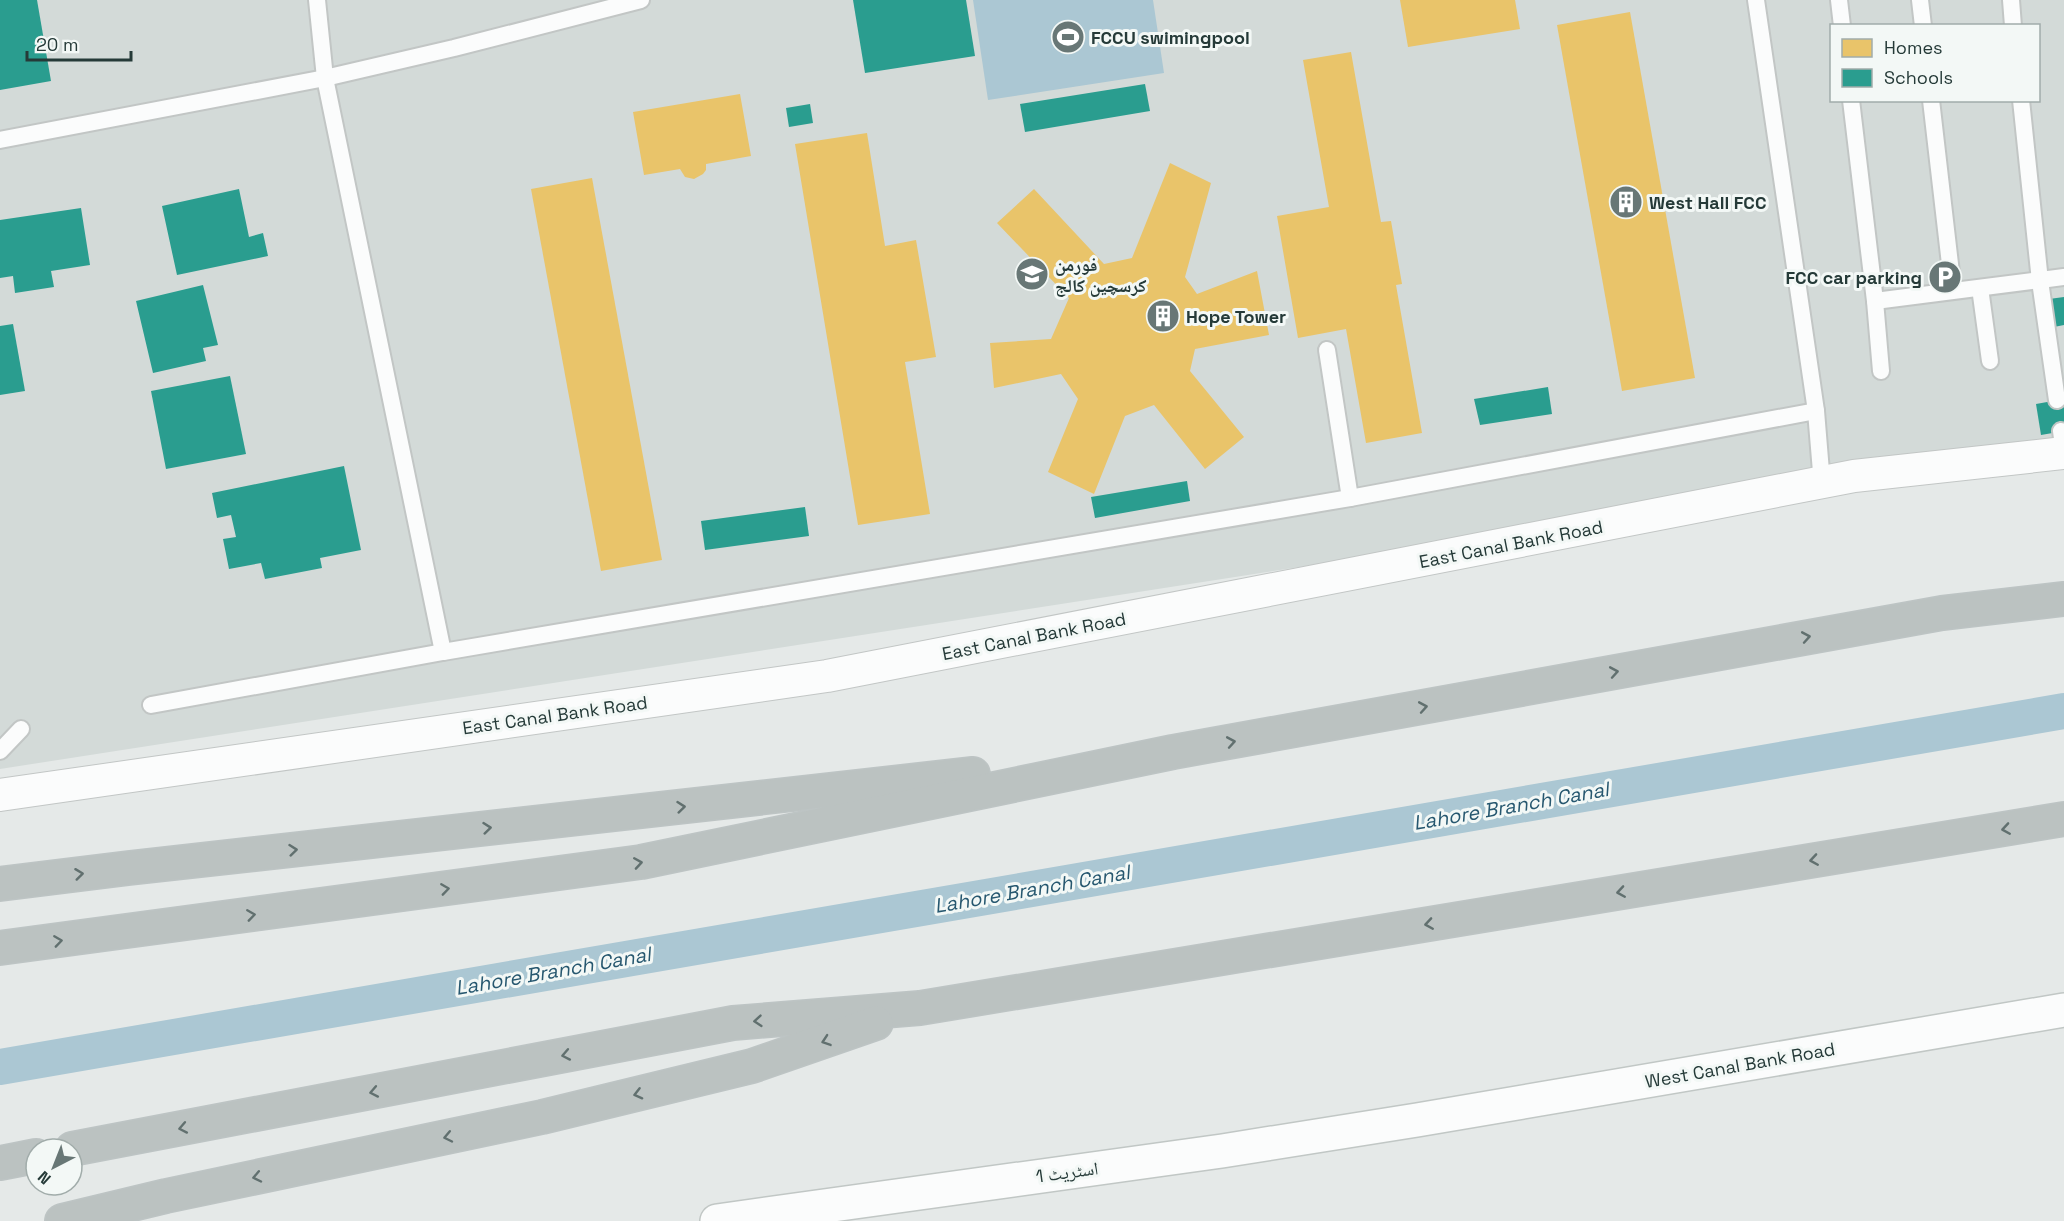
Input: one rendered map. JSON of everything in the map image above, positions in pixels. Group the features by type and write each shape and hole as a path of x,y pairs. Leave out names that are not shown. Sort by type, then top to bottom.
{"highway":[{"path":"1942,613 2064,578"},
{"path":"0,948 641,862 1173,752 1942,613 2064,598"},
{"path":"0,884 1173,752"},
{"path":"84,1147 733,1023 921,1008 2064,819"},
{"path":"62,1221 166,1196 542,1117 752,1066 921,1008"},
{"path":"0,1163 24,1158"}],"street":[{"name":"East Canal Bank Road","path":"0,795 827,676 1854,476 2063,446"},
{"name":"West Canal Bank Road","path":"1417,1120 2064,1010"},
{"name":"اسٹریٹ 1","path":"717,1221 1222,1151 1417,1120"}],"lane":[{"path":"317,0 325,78 443,652"},
{"path":"0,140 325,78 641,0"},
{"path":"1756,0 1816,411 1822,484"},
{"path":"1839,0 1842,24"},
{"path":"1920,0 1923,24"},
{"path":"2011,0 2013,24"},
{"path":"1851,102 1881,371"},
{"path":"1932,102 1953,290"},
{"path":"2021,102 2040,281 2057,400"},
{"path":"1875,301 2064,277"},
{"path":"1980,288 1990,361"},
{"path":"1327,350 1350,498"},
{"path":"151,705 443,652 1350,498 1816,411"},
{"path":"0,751 21,729"}],"shaded area":[{"name":"فورمن کرسچین کالج","path":"0,0 2064,0 2064,448 0,769"}],"water":[{"name":"FCCU swimingpool","path":"973,0 1153,0 1164,73 988,100"}],"building: Homes":[{"path":"1400,0 1515,0 1520,29 1408,47"},
{"name":"West Hall FCC","path":"1630,12 1695,378 1622,391 1557,25"},
{"path":"1351,52 1381,222 1391,221 1402,284 1396,285 1422,433 1366,443 1346,329 1298,338 1277,216 1329,207 1303,60"},
{"path":"740,94 751,156 706,164 703,174 694,179 685,177 680,169 644,175 633,112"},
{"path":"867,133 885,246 916,240 936,357 905,362 930,514 858,525 795,144"},
{"name":"Hope Tower","path":"1170,163 1211,183 1185,277 1197,294 1257,271 1269,335 1195,349 1190,371 1244,437 1205,469 1154,405 1125,416 1094,494 1048,472 1078,399 1061,374 994,388 990,343 1051,339 1069,298 997,223 1034,189 1104,264 1132,258"},
{"path":"592,178 662,560 601,571 531,189"}],"building: Schools":[{"path":"0,0 37,0 51,81 0,90"},
{"path":"853,0 966,0 975,56 865,73"},
{"path":"1145,84 1150,111 1025,132 1020,104"},
{"path":"810,104 813,123 789,127 786,108"},
{"path":"239,189 249,237 263,233 268,256 177,275 162,206"},
{"path":"81,208 90,265 51,271 54,287 15,293 13,276 0,278 0,220"},
{"path":"203,285 218,345 203,348 206,361 153,373 136,301"},
{"path":"2064,297 2064,325 2054,327 2049,299"},
{"path":"13,324 25,391 0,395 0,326"},
{"path":"230,376 246,454 166,469 151,391"},
{"path":"1548,387 1552,414 1480,425 1474,399"},
{"path":"2064,399 2064,431 2041,435 2036,404"},
{"path":"344,466 361,550 320,558 322,568 265,579 261,563 229,569 223,539 236,537 231,515 217,518 212,493"},
{"path":"1187,481 1190,501 1095,518 1091,497"},
{"path":"805,507 809,536 705,550 701,521"}],"waterway":[{"name":"Lahore Branch Canal","path":"0,1067 2064,711"}],"place":[{"name":"FCCU swimingpool","path":"1068,37"},
{"name":"West Hall FCC","path":"1626,202"},
{"name":"فورمن کرسچین کالج","path":"1032,274"},
{"name":"FCC car parking","path":"1945,277"},
{"name":"Hope Tower","path":"1163,316"}]}
